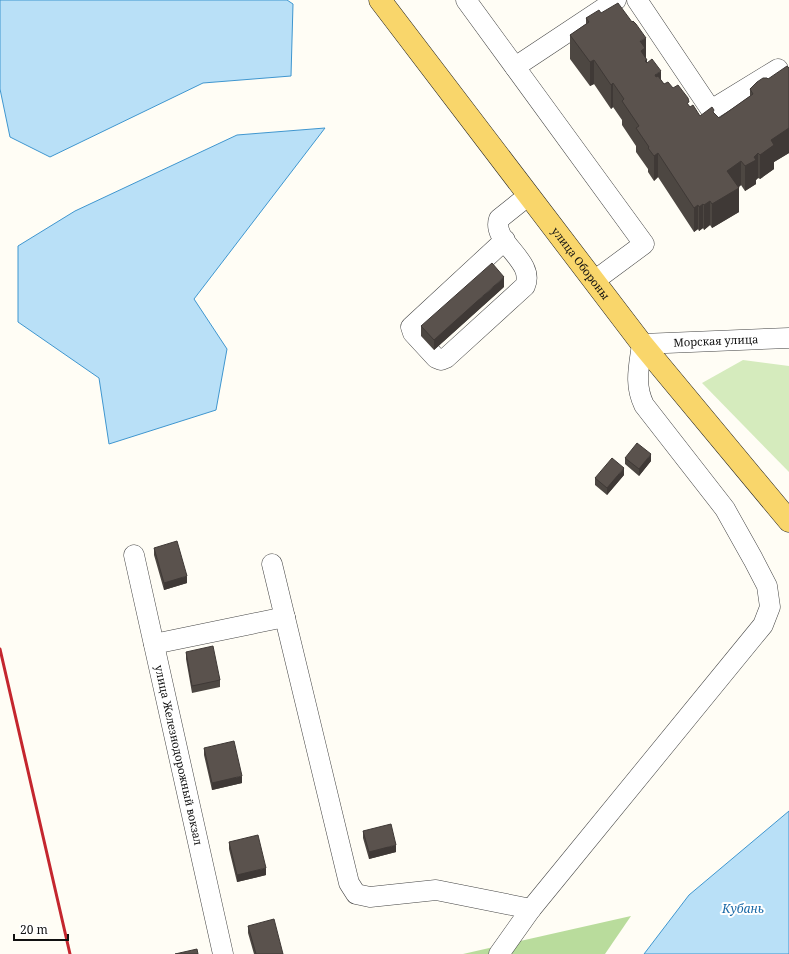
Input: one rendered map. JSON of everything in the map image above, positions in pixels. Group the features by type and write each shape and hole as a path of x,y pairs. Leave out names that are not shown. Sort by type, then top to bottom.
{"main road":[{"name":"улица Обороны","path":"380,0 642,344 789,522"}],"street":[{"path":"466,0 644,244 594,281"},
{"path":"515,67 616,0"},
{"path":"637,0 711,110 778,69"},
{"path":"505,240 411,327 413,333 436,358 441,360 446,358 525,286 528,279 527,272 505,240 497,225 499,219 528,195"},
{"name":"Морская улица","path":"642,344 789,338"},
{"path":"499,954 531,908 763,625 770,607 767,586 725,509 644,405 639,394 637,380 642,344"},
{"name":"улица Железнодорожный вокзал","path":"134,555 223,954"},
{"path":"272,564 349,883 356,894 370,897 436,890 531,908"},
{"path":"154,644 285,617"}],"green space":[{"path":"743,360 789,366 789,472 702,383"},
{"path":"631,916 605,954 463,954"}],"water":[{"path":"0,0 287,0 293,4 291,76 203,83 50,157 10,137 0,89"},
{"path":"325,128 194,299 227,349 216,410 109,444 99,378 18,322 18,246 75,211 237,135"},
{"name":"Кубань","path":"789,811 789,954 644,954 689,895"}],"building":[{"path":"618,3 646,38 640,41 645,48 641,51 647,60 645,61 647,63 652,59 661,71 655,75 656,77 658,76 664,84 668,82 673,88 678,85 688,98 689,102 687,103 690,107 693,105 700,116 712,107 714,110 713,112 719,118 753,94 750,89 757,82 763,78 768,79 787,66 789,68 789,128 771,140 774,145 760,155 758,153 754,157 756,160 745,166 741,161 727,171 739,188 712,204 710,201 704,205 703,204 699,207 698,205 694,208 658,153 654,156 648,148 649,147 636,128 639,126 622,101 624,99 613,83 611,85 594,60 590,62 570,35 589,22 586,18 599,10 601,13"},
{"path":"492,263 504,277 434,340 421,326"},
{"path":"637,443 651,454 639,469 625,458"},
{"path":"612,458 624,468 607,488 595,478"},
{"path":"177,541 187,576 164,583 154,548"},
{"path":"213,646 220,680 192,686 186,652"},
{"path":"234,741 242,776 212,783 204,748"},
{"path":"391,824 396,845 369,852 363,831"},
{"path":"258,835 266,868 237,875 229,842"},
{"path":"274,919 283,954 256,954 248,926"},
{"path":"197,949 198,954 175,954"}],"railway":[{"path":"0,649 70,954"}]}
